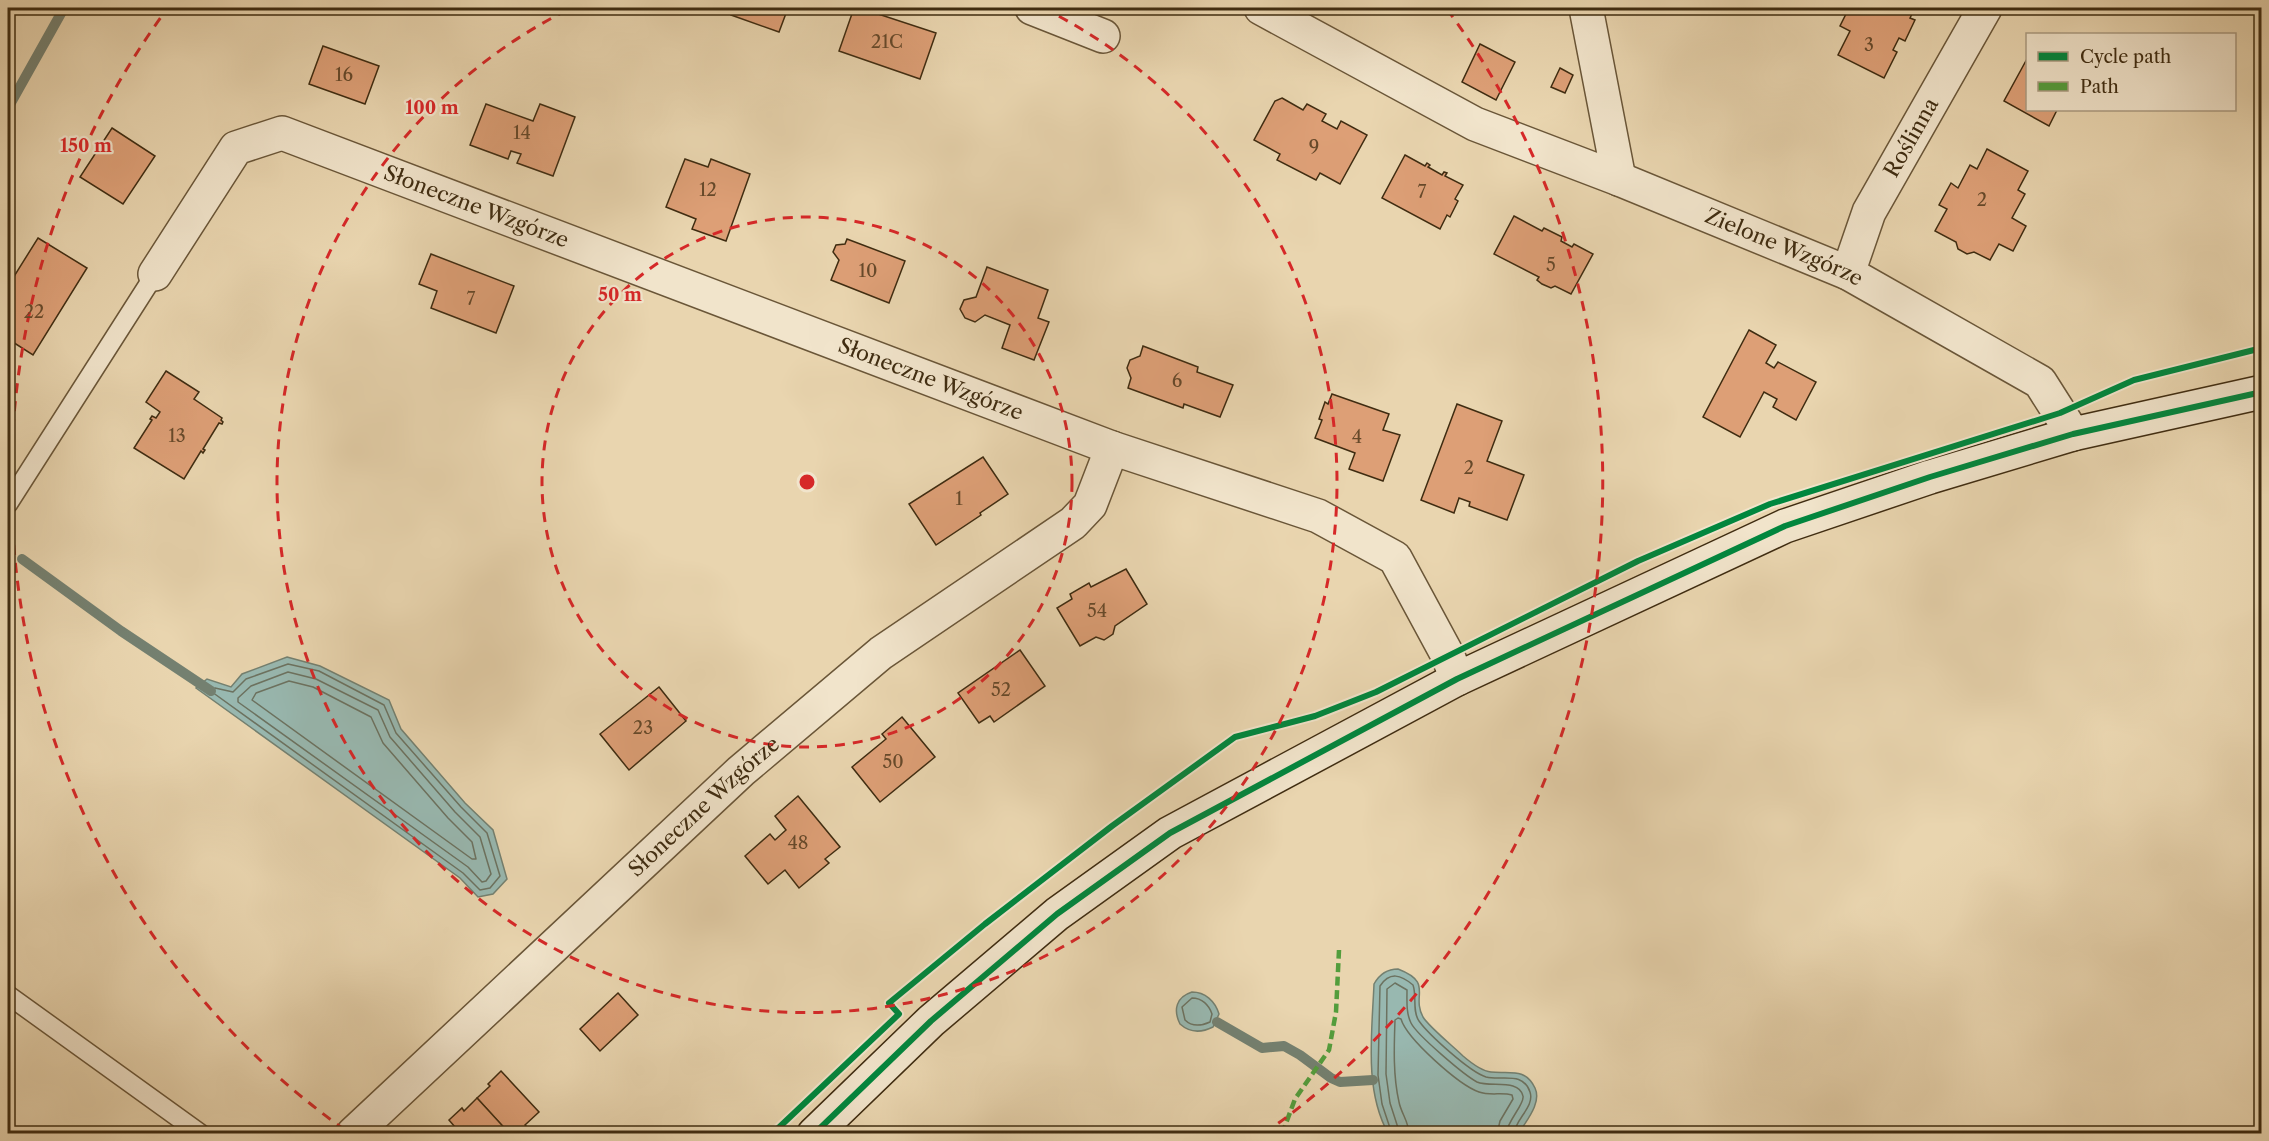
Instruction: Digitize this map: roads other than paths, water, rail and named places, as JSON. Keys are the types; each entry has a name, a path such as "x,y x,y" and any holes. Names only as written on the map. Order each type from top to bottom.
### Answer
{"street":[{"path":"1032,8 1103,36"},
{"name":"Zielone Wzgórze","path":"1261,8 1475,124 1619,179 1848,273 2040,382 2073,434"},
{"path":"1586,8 1619,179"},
{"name":"Roślinna","path":"1848,273 1869,212 1985,8"},
{"name":"Słoneczne Wzgórze","path":"155,274 236,148 282,133 1112,448 1318,516 1395,558 1448,656 1457,679"},
{"path":"814,1134 938,1015 1048,921 1170,833 1457,679 1785,526 1930,477 2073,434 2262,392"},
{"name":"Słoneczne Wzgórze","path":"353,1134 741,771 881,653 1073,523 1090,505 1112,448"}],"lane":[{"name":"Słoneczne Wzgórze","path":"8,504 155,274"},
{"path":"8,995 201,1134"}],"water":[{"path":"287,657 320,666 389,700 401,729 465,803 493,830 507,879 493,894 478,897 460,878 196,688 207,679 231,687 242,674"},
{"path":"1398,969 1409,974 1419,985 1420,1009 1426,1021 1466,1058 1487,1071 1521,1074 1531,1081 1537,1094 1535,1106 1519,1133 1388,1133 1380,1116 1372,1080 1371,1041 1374,984 1384,973"},
{"path":"1192,992 1209,998 1215,1005 1219,1014 1213,1027 1196,1031 1180,1024 1177,1005 1182,997"}],"waterway":[{"path":"8,108 64,8"},
{"path":"22,559 121,631 211,691"},
{"path":"1217,1022 1262,1048 1284,1046 1340,1082 1373,1080"}]}
